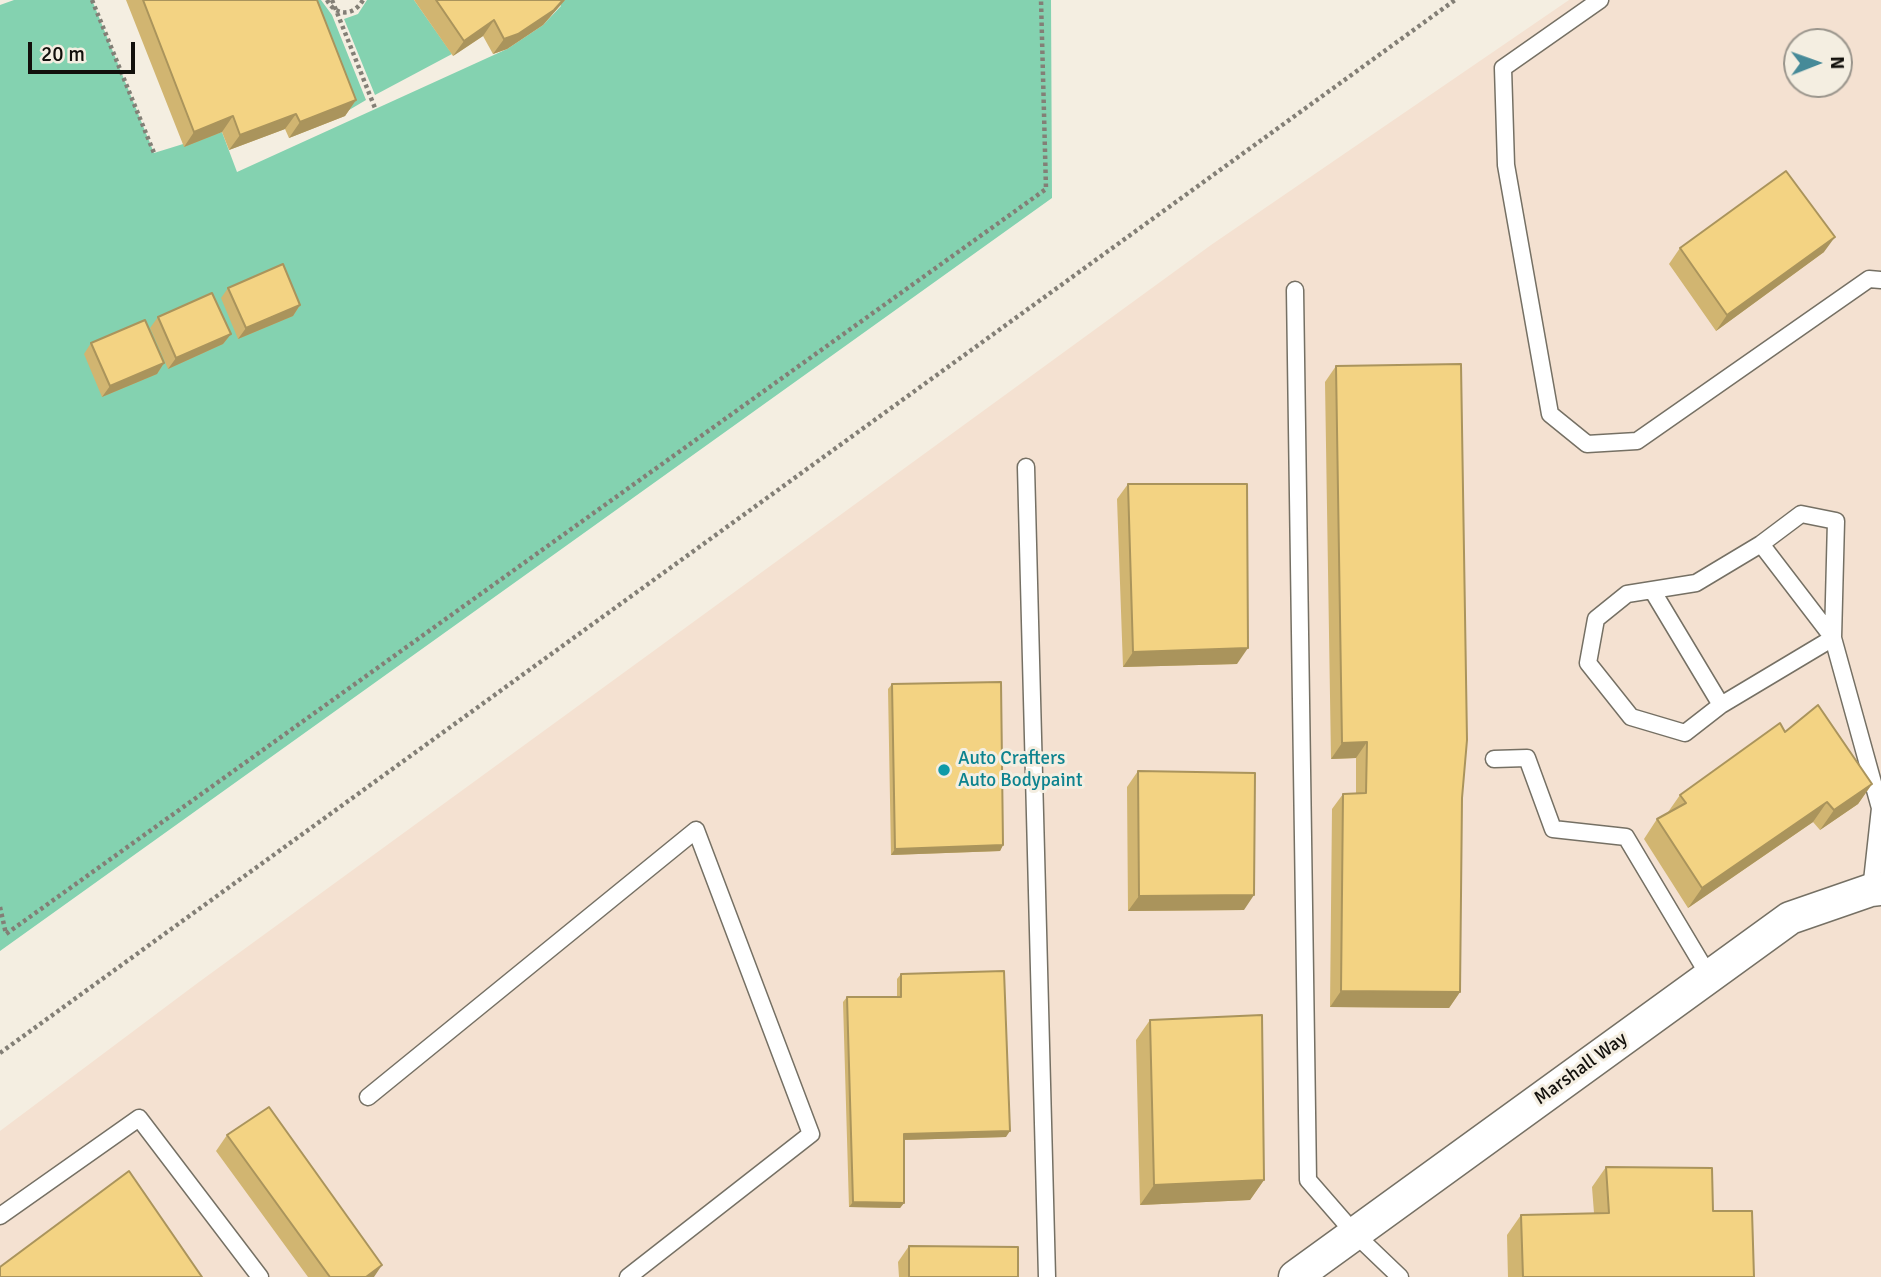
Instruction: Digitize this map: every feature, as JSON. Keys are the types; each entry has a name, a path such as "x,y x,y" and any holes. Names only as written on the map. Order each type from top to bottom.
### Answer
{"street":[{"name":"Marshall Way","path":"1295,1277 1790,918 1876,890"}],"lane":[{"path":"1600,0 1503,68 1506,164 1550,414 1587,444 1637,441 1869,279 1881,280"},
{"path":"1295,290 1308,1180 1355,1234 1400,1277"},
{"path":"1026,467 1046,1277"},
{"path":"1833,638 1721,705 1685,733 1631,717 1588,663 1596,619 1627,594 1696,583 1761,544 1801,514 1836,521 1833,638 1880,808 1876,890"},
{"path":"1761,544 1833,638"},
{"path":"1652,590 1721,705"},
{"path":"1494,759 1527,758 1553,829 1626,837 1709,976"},
{"path":"368,1097 696,830 811,1134 628,1277"},
{"path":"0,1216 139,1118 260,1277"}],"path":[{"path":"92,0 155,153"},
{"path":"330,0 337,11 375,108"},
{"path":"337,11 352,12 363,0"},
{"path":"0,907 6,934 1046,189 1041,0"},
{"path":"0,1052 1455,0"}],"shaded area":[{"path":"1569,0 1881,0 1881,1277 0,1277 0,1131 199,982 1211,245"}],"green space":[{"path":"14,0 92,0 154,153 222,132 237,172 507,49 543,25 561,6 557,0 1051,0 1052,198 0,951 0,5"},
{"path":"301,0 321,0 332,15 366,100 344,113"},
{"path":"367,0 414,0 452,54 375,95 344,19 358,14"}],"building":[{"path":"143,0 317,0 356,100 300,122 296,114 240,135 233,116 194,132"},
{"path":"436,0 563,0 554,10 518,34 504,39 494,20 464,41"},
{"path":"1786,171 1835,237 1727,315 1680,248"},
{"path":"283,264 300,305 246,328 228,288"},
{"path":"212,293 231,334 176,358 158,317"},
{"path":"145,320 164,363 110,386 91,343"},
{"path":"1461,364 1467,740 1462,798 1460,992 1341,991 1343,794 1366,793 1367,742 1342,743 1336,366"},
{"path":"1128,484 1247,484 1248,648 1133,652"},
{"name":"Auto Crafters Auto Bodypaint","path":"1001,682 1003,845 895,849 892,684"},
{"path":"1818,705 1872,784 1834,810 1827,802 1702,888 1657,819 1686,803 1680,795 1780,723 1785,732"},
{"path":"1138,771 1255,773 1254,895 1139,896"},
{"path":"1004,971 1010,1131 904,1134 904,1203 853,1202 847,997 901,997 901,974"},
{"path":"1262,1015 1264,1180 1154,1185 1150,1020"},
{"path":"269,1107 382,1265 366,1277 330,1277 227,1135"},
{"path":"1606,1167 1712,1168 1713,1211 1752,1211 1754,1277 1523,1277 1521,1215 1609,1213"},
{"path":"129,1171 202,1277 0,1277 0,1267"},
{"path":"909,1246 1018,1247 1018,1277 909,1277"}],"place":[{"name":"Auto Crafters Auto Bodypaint","path":"944,770"}]}
